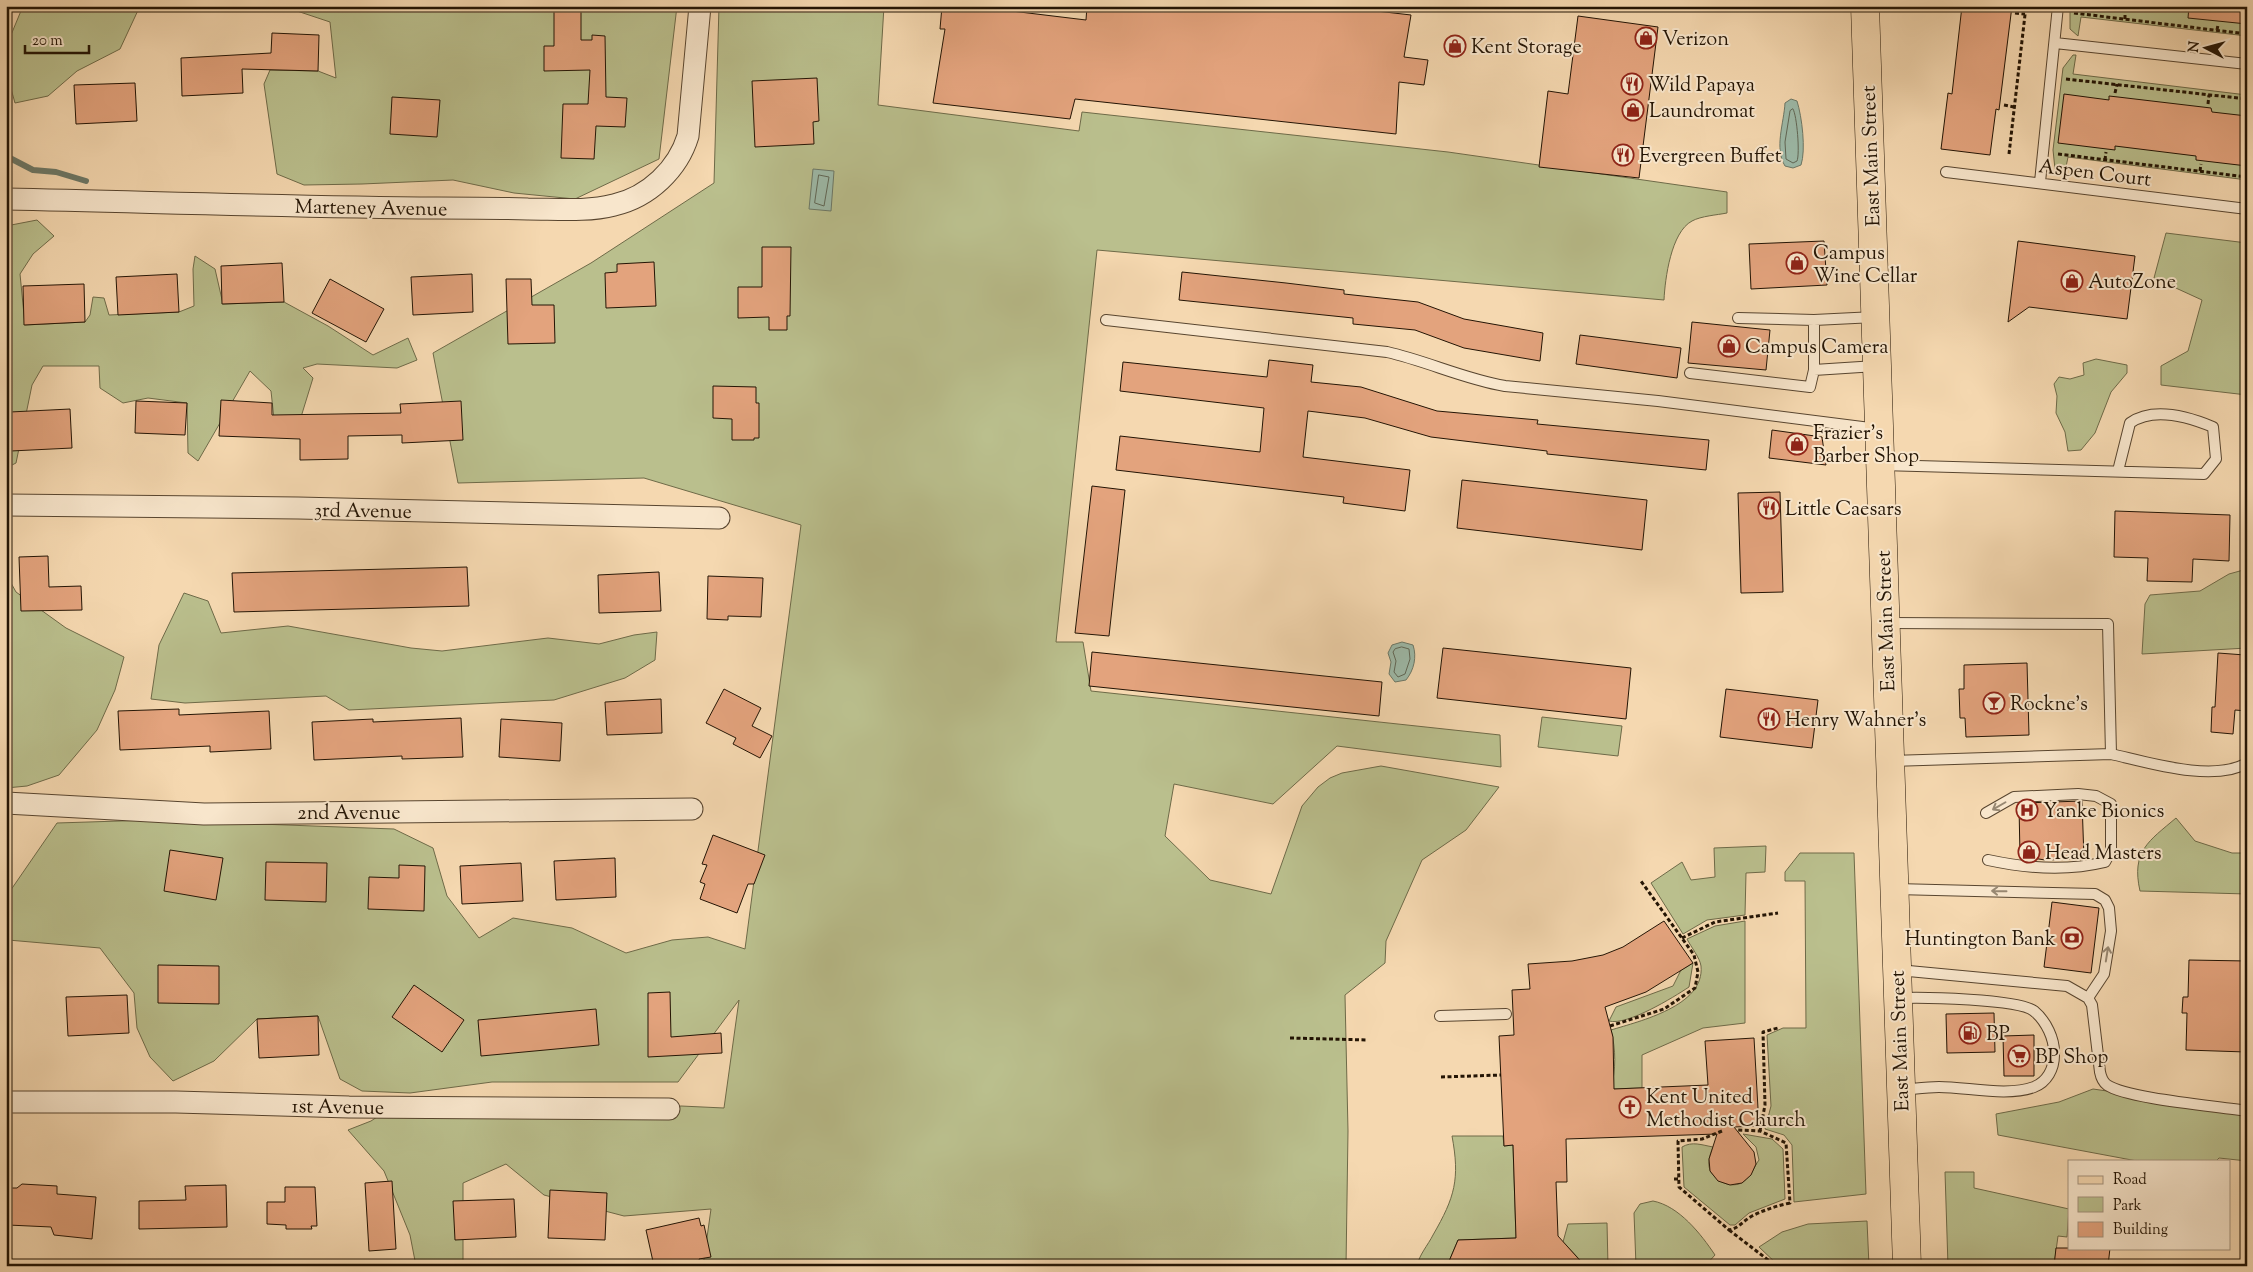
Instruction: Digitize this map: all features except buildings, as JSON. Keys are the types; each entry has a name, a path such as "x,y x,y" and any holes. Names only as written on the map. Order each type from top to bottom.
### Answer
{"main road":[{"name":"East Main Street","path":"1865,6 1907,1266"}],"street":[{"name":"Marteney Avenue","path":"6,199 322,207 553,209 605,206 633,198 663,178 676,164 684,150 690,121 700,6"},
{"name":"3rd Avenue","path":"6,505 298,508 719,518"},
{"name":"2nd Avenue","path":"6,803 204,814 692,809"},
{"name":"1st Avenue","path":"6,1102 176,1102 358,1107 669,1109"}],"lane":[{"path":"2040,182 2058,6"},
{"path":"2055,43 2247,64"},
{"name":"Aspen Court","path":"1946,172 2040,182 2243,209"},
{"path":"1738,318 1814,320 1875,318"},
{"path":"1106,320 1387,352 1426,362 1485,383 1533,390 1658,402 1879,429"},
{"path":"1690,372 1810,386 1814,370 1814,320"},
{"path":"1814,370 1877,366"},
{"path":"1880,465 2204,474 2216,459 2213,427 2186,416 2141,416 2130,423 2118,471"},
{"path":"1886,623 2108,624 2111,754"},
{"path":"1890,762 2111,754 2169,768 2197,770 2228,771 2247,763"},
{"path":"1986,813 2014,797 2078,794 2096,796 2111,804 2111,852 2105,862 2087,866 2014,866 1988,860"},
{"path":"1894,889 2095,894 2104,900 2109,908 2110,931 2104,974 2088,998"},
{"path":"1897,970 2058,983 2080,991 2088,998 2093,1014 2100,1072 2103,1081 2108,1086 2141,1095 2247,1111"},
{"path":"1898,998 1935,997 2015,1005 2033,1010 2051,1034 2054,1051 2054,1066 2043,1082 2032,1088 2010,1092 1938,1087 1900,1090"},
{"path":"1440,1016 1506,1014"}],"path":[{"path":"2009,154 2026,6"},
{"path":"2074,13 2247,34"},
{"path":"2015,14 2025,14"},
{"path":"2125,19 2126,14"},
{"path":"2217,30 2218,24"},
{"path":"2063,88 2064,78 2247,99"},
{"path":"2115,93 2117,84"},
{"path":"2208,104 2210,95"},
{"path":"2004,105 2014,107"},
{"path":"2105,160 2106,152"},
{"path":"2054,154 2247,177"},
{"path":"2200,171 2201,164"},
{"path":"1610,1026 1631,1021 1664,1008 1695,988 1698,972 1694,955 1641,881"},
{"path":"1682,938 1715,922 1778,913"},
{"path":"1760,1131 1765,1105 1763,1032 1778,1028"},
{"path":"1290,1038 1367,1040"},
{"path":"1441,1077 1501,1075"},
{"path":"1729,1230 1737,1228 1750,1217 1774,1206 1790,1203 1786,1143 1760,1131 1737,1130"},
{"path":"1722,1131 1702,1139 1678,1141 1679,1188 1776,1266"},
{"path":"1674,1179 1679,1179"}],"green space":[{"path":"23,6 140,6 120,49 77,71 48,96 15,103 6,71 6,47"},
{"path":"282,6 677,6 659,159 575,199 514,193 453,180 304,185 277,174 264,84 270,70 318,71 336,78 330,22"},
{"path":"719,6 884,6 878,105 1079,131 1082,112 1448,152 1727,192 1727,213 1696,219 1685,227 1679,235 1670,257 1664,300 1097,250 1056,642 1083,642 1091,691 1500,735 1501,767 1337,746 1273,804 1174,784 1165,836 1210,880 1271,894 1302,806 1318,787 1330,778 1342,773 1381,766 1499,787 1466,830 1422,860 1386,941 1385,963 1345,995 1348,1131 1346,1266 703,1266 711,1209 624,1216 544,1195 506,1164 463,1183 463,1266 416,1266 410,1235 384,1171 348,1130 371,1121 392,1107 654,1109 681,1106 724,1108 739,1000 678,1082 492,1082 410,1093 362,1091 340,1079 318,1016 257,1019 214,1061 173,1081 150,1057 137,1028 134,993 100,948 8,940 6,897 57,823 151,820 394,829 433,848 447,896 479,938 513,918 572,928 626,953 672,940 708,937 745,949 801,525 644,478 458,483 433,353 591,263 714,183"},
{"path":"2070,6 2247,6 2247,36 2081,17 2078,36 2070,29"},
{"path":"2073,55 2076,55 2073,74 2247,95 2247,180 2068,157 2065,172 2055,169 2053,150 2063,68"},
{"path":"37,220 54,236 33,254 20,274 25,325 85,322 90,315 93,297 104,298 109,315 179,312 194,306 193,269 195,256 215,269 223,304 284,302 328,326 373,355 408,338 417,360 397,368 317,364 303,368 313,378 297,430 275,428 271,391 250,371 198,461 188,453 187,403 148,398 123,403 100,388 99,366 43,366 32,385 16,463 6,468 6,226"},
{"path":"2166,233 2247,243 2247,395 2161,385 2161,366 2188,351 2202,300 2154,278"},
{"path":"2096,359 2127,365 2127,373 2111,392 2095,433 2081,450 2068,451 2065,432 2056,413 2057,396 2054,384 2059,377 2070,379 2084,375 2083,363"},
{"path":"2247,569 2247,648 2142,654 2145,604 2150,595 2200,591 2229,574"},
{"path":"6,574 16,592 66,628 124,657 115,690 97,730 59,775 27,786 6,788"},
{"path":"184,593 208,601 221,633 288,626 411,648 442,651 548,638 599,644 634,635 657,632 655,660 625,678 554,700 349,710 326,696 185,703 151,699 159,645"},
{"path":"1542,717 1622,726 1618,756 1538,747"},
{"path":"2176,818 2195,841 2232,853 2247,853 2247,894 2140,891 2138,866 2140,856 2150,841"},
{"path":"1766,846 1765,872 1746,873 1745,915 1707,920 1683,934 1651,883 1682,862 1691,880 1715,877 1714,848"},
{"path":"1800,853 1854,853 1866,1194 1794,1202 1792,1145 1784,1135 1765,1129 1771,1106 1767,1035 1783,1028 1806,1028 1805,881 1785,881 1785,872"},
{"path":"1745,921 1745,1023 1703,1028 1642,1055 1642,1088 1611,1089 1615,1060 1611,1030 1668,1010 1693,992 1699,980 1701,966 1687,939 1715,926"},
{"path":"1693,963 1689,987 1638,1015 1627,1019 1609,1021 1616,1007 1673,986 1681,970"},
{"path":"2093,1089 2247,1111 2247,1161 2219,1158 2217,1160 2132,1160 1998,1135 1996,1114 2059,1102"},
{"path":"1743,1134 1772,1139 1783,1149 1785,1199 1749,1213 1735,1225 1730,1225 1684,1187 1682,1147 1693,1144 1713,1147 1709,1164 1712,1174 1725,1183 1739,1184 1748,1177 1759,1160 1756,1147"},
{"path":"1452,1136 1503,1136 1504,1146 1513,1145 1516,1238 1458,1240 1447,1266 1417,1266 1446,1210 1454,1187 1456,1164"},
{"path":"1945,1172 1974,1172 1974,1188 2068,1209 2067,1237 2058,1236 2054,1266 1948,1266"},
{"path":"1653,1201 1672,1209 1703,1238 1715,1255 1705,1266 1636,1266 1634,1213 1640,1204"},
{"path":"1867,1221 1869,1266 1779,1266 1759,1247 1782,1232 1808,1224"},
{"path":"1607,1223 1608,1266 1579,1266 1581,1261 1563,1242 1568,1224"}],"water":[{"path":"1791,99 1797,101 1802,124 1803,142 1801,165 1793,168 1785,166 1780,151 1780,135 1785,103"},
{"path":"813,169 834,171 831,211 809,209"},
{"path":"1402,642 1413,645 1414,663 1406,680 1395,682 1389,674 1391,662 1388,653 1392,645"}],"waterway":[{"path":"6,156 33,170 56,172 86,181"}],"place":[{"name":"Verizon","path":"1646,38"},
{"name":"Kent Storage","path":"1455,46"},
{"name":"Wild Papaya","path":"1632,84"},
{"name":"Laundromat","path":"1633,110"},
{"name":"Evergreen Buffet","path":"1623,155"},
{"name":"Campus Wine Cellar","path":"1797,263"},
{"name":"AutoZone","path":"2072,281"},
{"name":"Campus Camera","path":"1729,346"},
{"name":"Frazier's Barber Shop","path":"1797,444"},
{"name":"Little Caesars","path":"1769,508"},
{"name":"Rockne's","path":"1994,703"},
{"name":"Henry Wahner's","path":"1769,719"},
{"name":"Yanke Bionics","path":"2027,810"},
{"name":"Head Masters","path":"2029,852"},
{"name":"Huntington Bank","path":"2072,938"},
{"name":"BP","path":"1970,1033"},
{"name":"BP Shop","path":"2019,1056"},
{"name":"Kent United Methodist Church","path":"1630,1107"}]}
